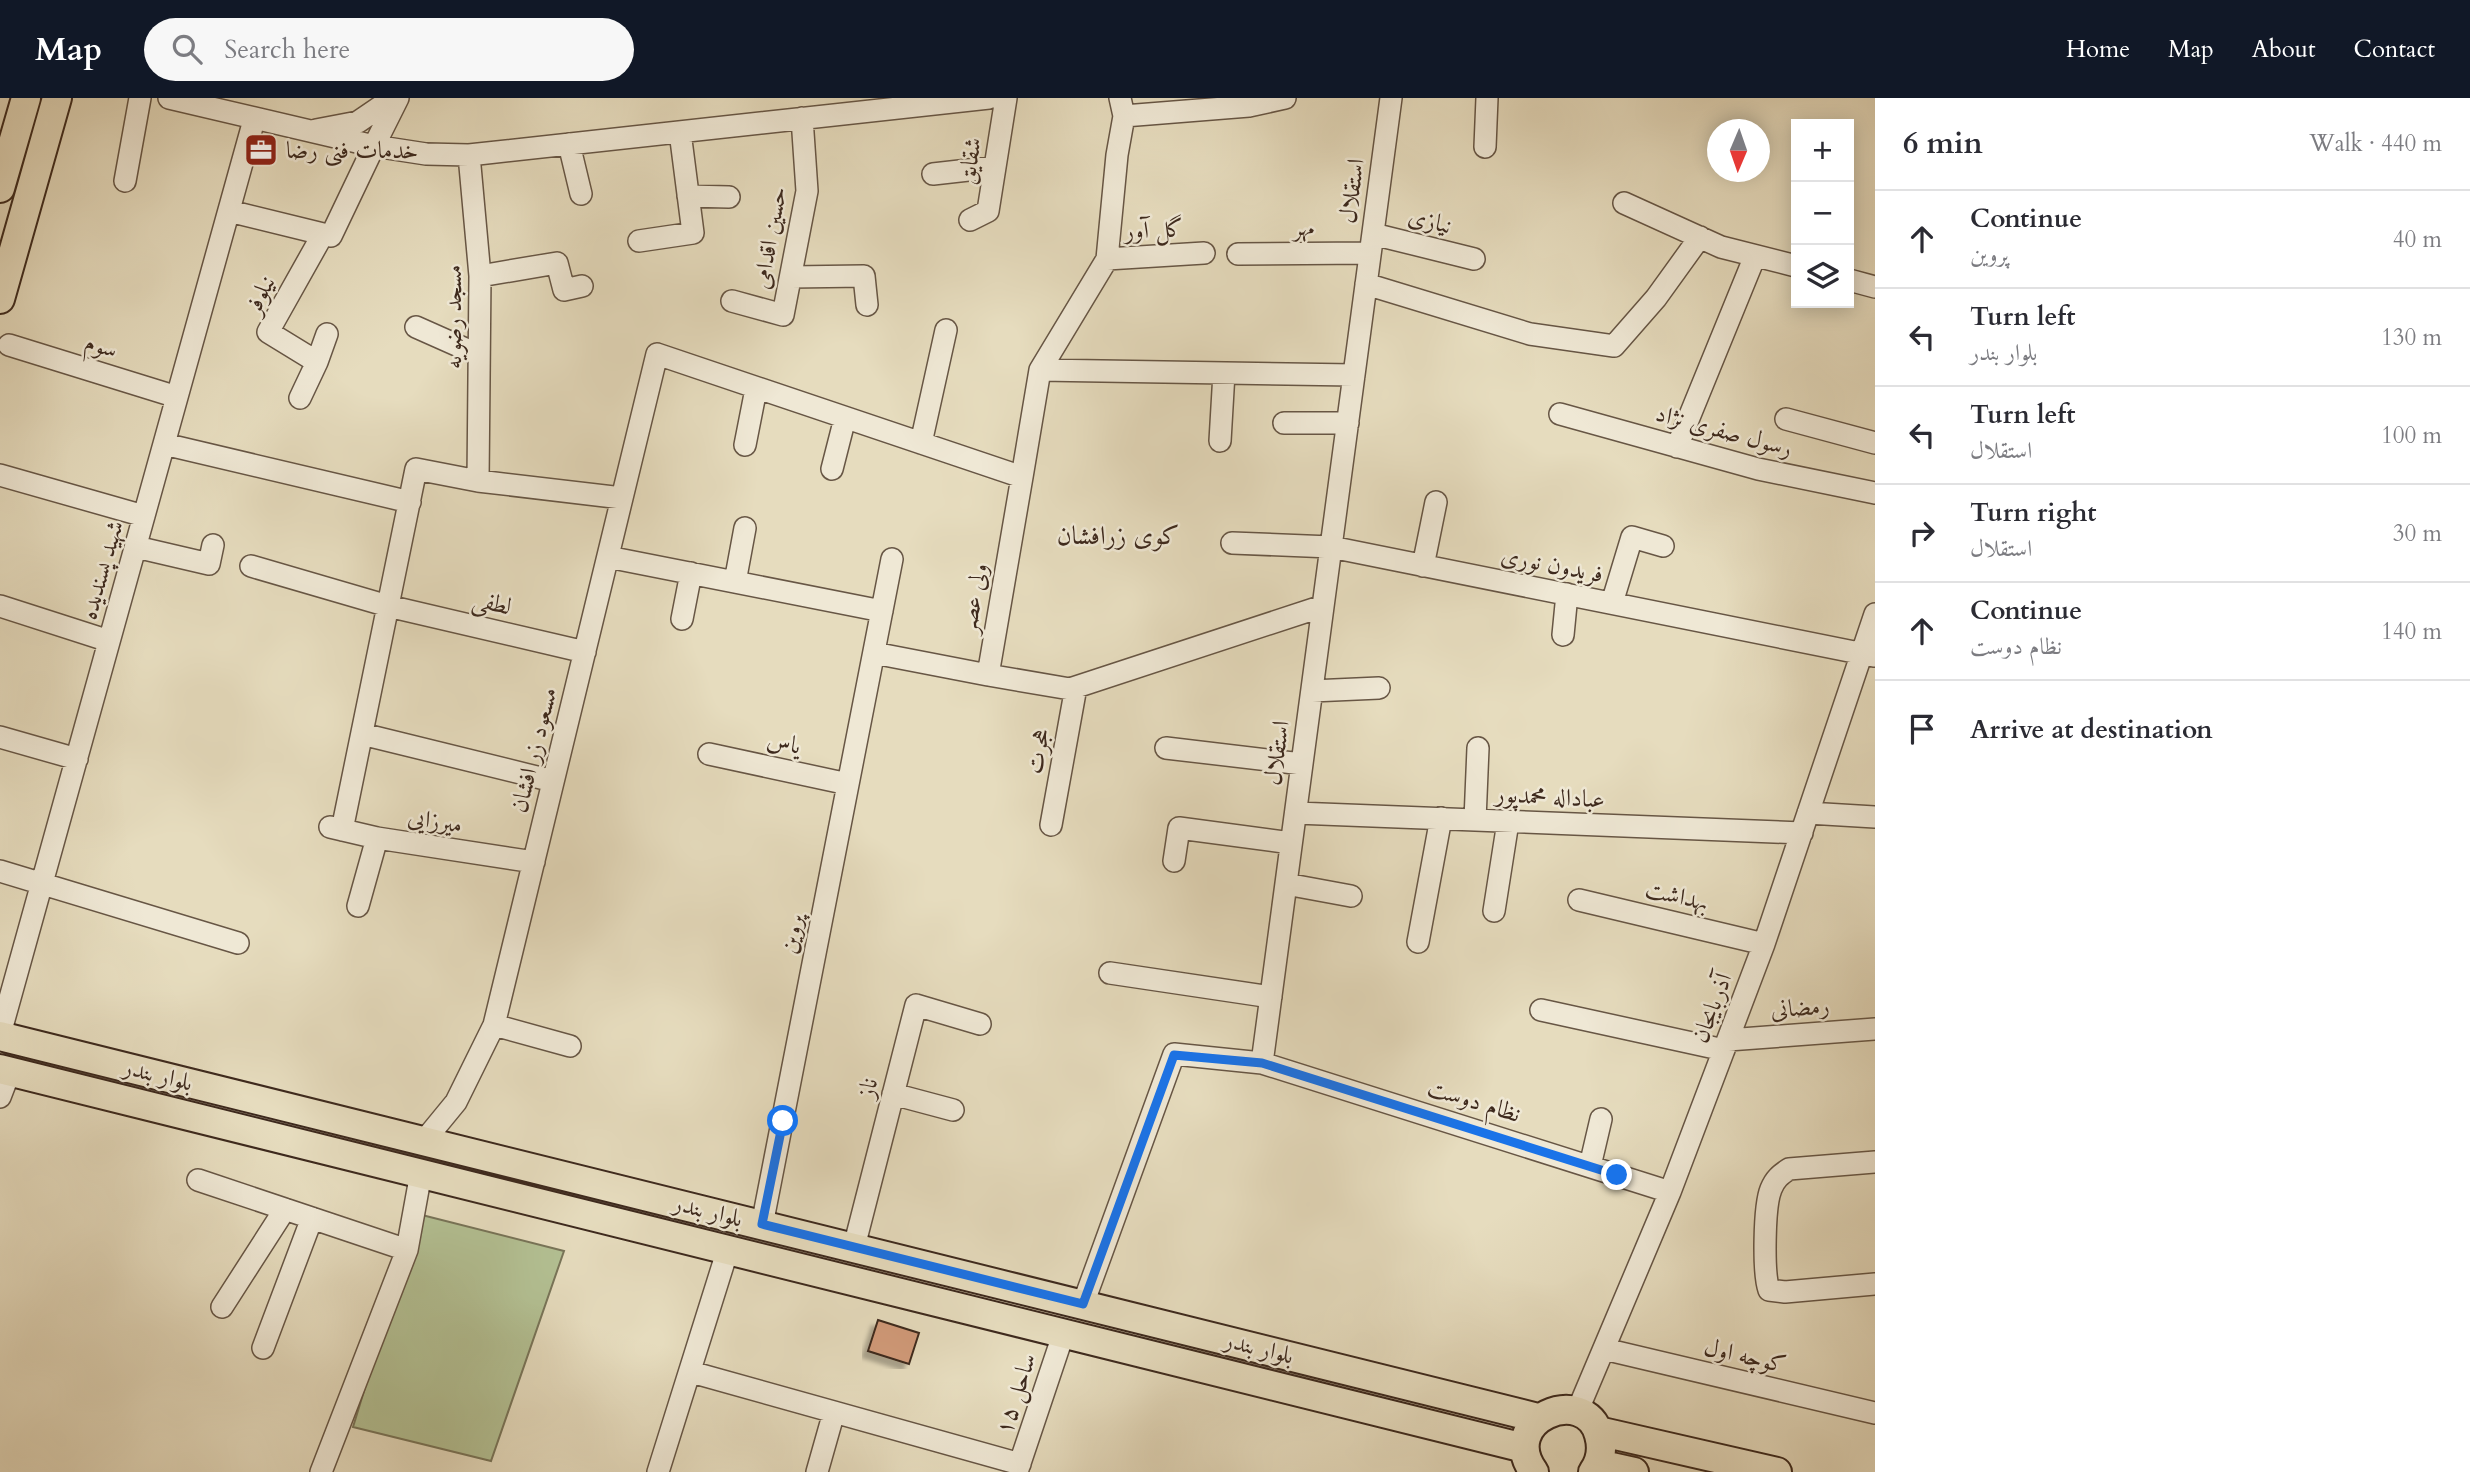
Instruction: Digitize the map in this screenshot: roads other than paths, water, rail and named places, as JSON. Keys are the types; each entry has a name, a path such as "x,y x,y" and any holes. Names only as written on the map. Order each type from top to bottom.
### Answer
{"main road":[{"path":"0,188 6,144 26,98"},
{"path":"0,299 57,98"},
{"name":"بلوار بندر","path":"0,1035 1538,1418"},
{"name":"بلوار بندر","path":"3,1079 421,1173 1064,1332 1529,1460"},
{"path":"1529,1460 1528,1432 1538,1418 1564,1409 1588,1421 1704,1463 1777,1472"},
{"path":"1588,1421 1602,1447 1596,1468 1634,1472"}],"street":[{"path":"125,181 140,98"},
{"path":"169,98 374,146 426,154 469,155 989,98"},
{"path":"307,132 358,122 396,98"},
{"path":"229,211 331,236 396,98"},
{"path":"810,117 855,98"},
{"name":"شقایق","path":"970,220 988,211 1006,98"},
{"path":"1040,369 1107,259 1122,107 1249,106 1285,98"},
{"name":"استقلال","path":"1262,1063 1391,98"},
{"path":"1485,147 1486,98"},
{"name":"حسین اقدامی","path":"732,301 783,315 807,191 810,117"},
{"name":"شهید پسندیده","path":"0,1035 254,120"},
{"path":"639,241 693,233 680,132"},
{"path":"569,144 581,194"},
{"name":"مسجد رضویه","path":"469,155 480,276 478,481"},
{"path":"933,174 995,167"},
{"path":"688,196 729,197"},
{"path":"1624,203 1700,237 1755,256 1791,265"},
{"name":"نیلوفر","path":"317,362 268,331 323,233"},
{"path":"1366,285 1530,334 1614,346 1656,298 1700,237"},
{"name":"مهر","path":"1238,254 1372,244"},
{"name":"نیازی","path":"1372,244 1474,259"},
{"name":"گل آور","path":"1107,259 1204,253"},
{"path":"1678,447 1755,256"},
{"path":"480,276 557,263 564,290 582,286"},
{"path":"791,277 864,276 867,305"},
{"path":"1854,281 1875,287"},
{"path":"416,327 479,355"},
{"path":"920,443 946,330"},
{"path":"300,398 327,334"},
{"name":"سوم","path":"9,345 177,397"},
{"name":"مسعود زر افشان","path":"424,1141 456,1102 494,1025 657,354 756,389"},
{"path":"1040,369 1354,375"},
{"name":"ولی عصر","path":"988,675 1040,369"},
{"path":"1220,441 1224,373"},
{"path":"745,446 756,389 1021,477"},
{"name":"رسول صفری نژاد","path":"1560,414 1758,469 1875,494"},
{"path":"832,469 845,418"},
{"path":"1786,419 1875,443"},
{"path":"1284,423 1348,423"},
{"path":"164,444 410,502"},
{"path":"553,781 362,734 416,469 478,481 622,498"},
{"path":"0,475 144,516"},
{"path":"1423,566 1436,502"},
{"path":"735,582 745,528"},
{"path":"1612,603 1632,537 1663,546"},
{"name":"فریدون نوری","path":"1232,543 1331,547 1868,654"},
{"path":"136,547 209,564 213,545"},
{"path":"608,557 882,611"},
{"path":"892,559 874,653 1070,689 1323,606"},
{"name":"لطفی","path":"251,566 388,606 585,652"},
{"path":"682,619 691,573"},
{"path":"1563,635 1567,594"},
{"path":"0,606 109,641"},
{"name":"آذربایجان","path":"1588,1421 1604,1349 1670,1192 1764,944 1805,823 1868,654 1875,614"},
{"name":"پروین","path":"762,1224 874,653"},
{"name":"هجرت","path":"1051,825 1076,687"},
{"path":"1312,691 1378,688"},
{"name":"میرزایی","path":"362,734 336,828 377,838 534,862"},
{"path":"0,737 77,759"},
{"path":"1166,748 1302,764"},
{"path":"1475,820 1478,748"},
{"name":"یاس","path":"709,754 849,784"},
{"name":"عباداله محمدپور","path":"1296,813 1508,822 1805,823 1875,817"},
{"path":"1418,942 1441,818"},
{"path":"1494,911 1508,822"},
{"path":"1174,861 1179,828 1291,843"},
{"path":"358,906 377,838"},
{"path":"0,871 238,943"},
{"path":"1286,884 1351,896"},
{"name":"بهداشت","path":"1578,900 1764,944"},
{"path":"1110,973 1271,997"},
{"name":"ناز","path":"854,1247 916,1005 980,1024"},
{"path":"1541,1010 1726,1045"},
{"path":"494,1025 570,1046"},
{"name":"رمضانی","path":"1726,1045 1875,1029"},
{"path":"1083,1304 1174,1055 1262,1063"},
{"name":"نظام دوست","path":"1262,1063 1670,1192"},
{"path":"894,1094 953,1110"},
{"path":"1590,1166 1601,1119"},
{"path":"1875,1162 1789,1170 1778,1175 1770,1191 1764,1276 1769,1290 1785,1293 1875,1284"},
{"path":"321,1472 407,1250 421,1173"},
{"path":"198,1180 407,1250"},
{"path":"222,1307 285,1209"},
{"path":"263,1348 312,1218"},
{"path":"658,1472 728,1249"},
{"name":"ساحل ۱۵","path":"1019,1468 1064,1332"},
{"name":"کوچه اول","path":"1604,1349 1875,1413"},
{"path":"691,1372 1019,1468"},
{"path":"817,1472 834,1412"}],"place":[{"name":"خدمات فنی رضا","path":"261,150"}],"district":[{"name":"کوی زرافشان","path":"1118,535"}]}
